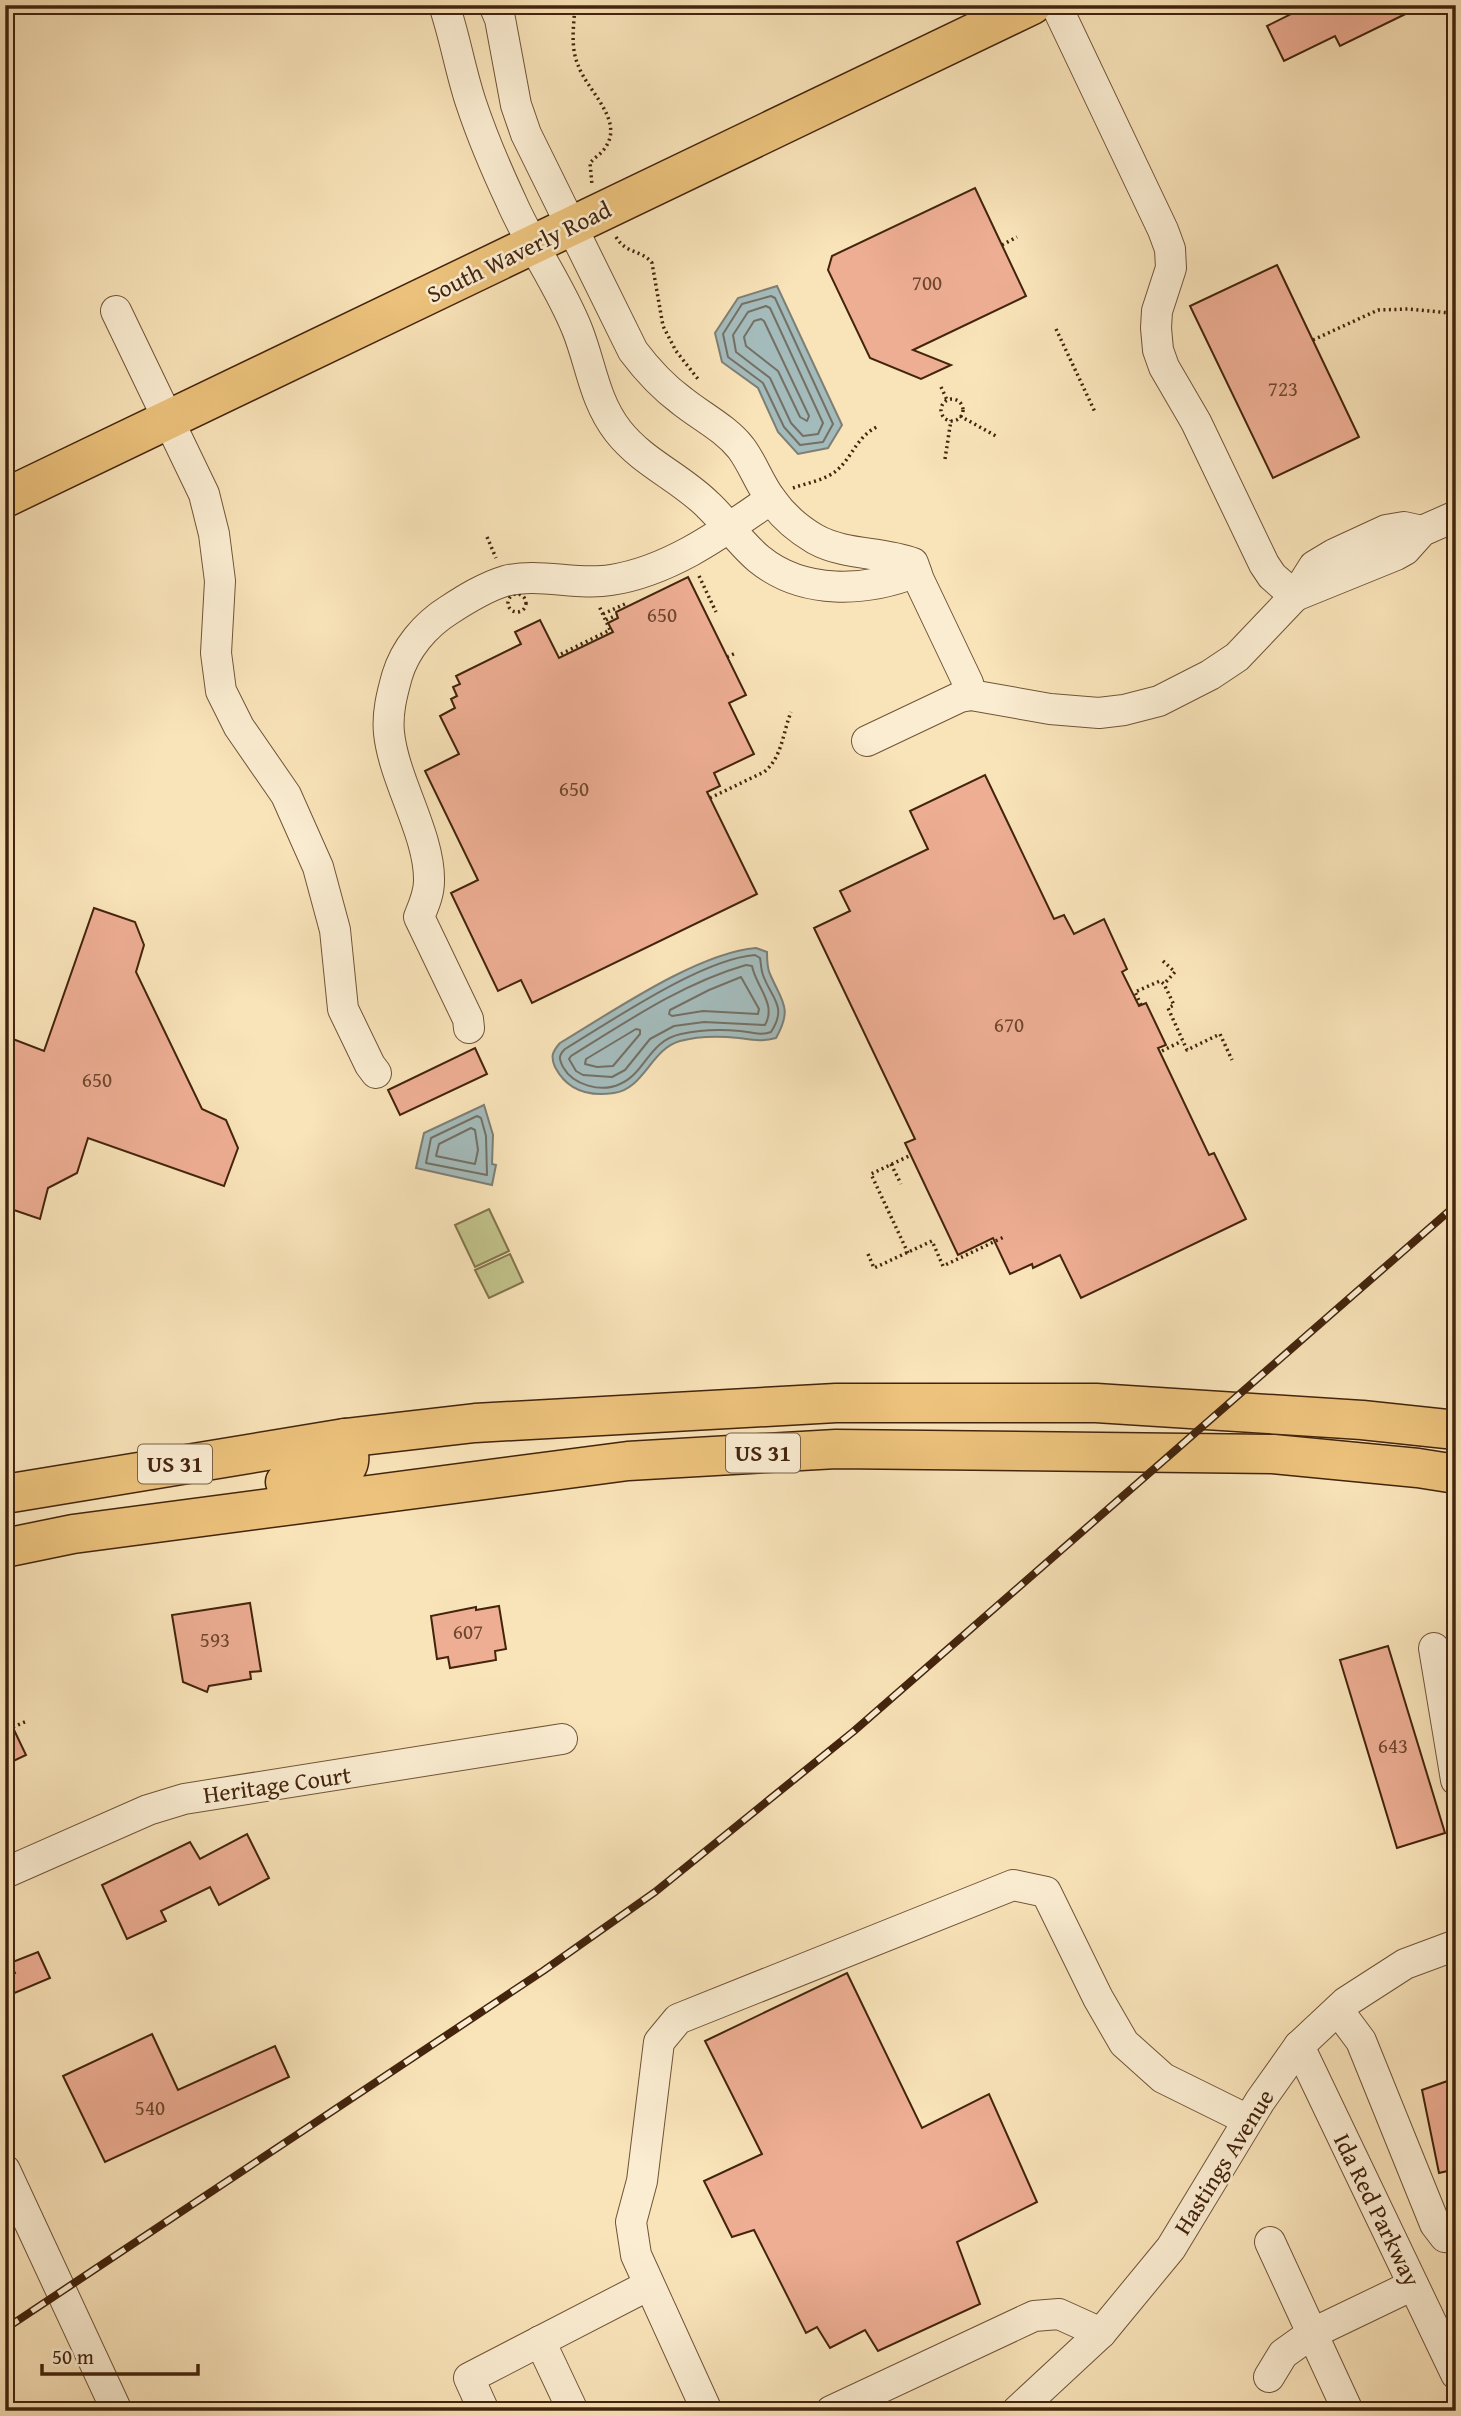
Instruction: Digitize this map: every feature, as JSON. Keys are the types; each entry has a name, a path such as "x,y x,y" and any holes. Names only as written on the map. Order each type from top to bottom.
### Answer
{"main road":[{"name":"South Waverly Road","path":"5,498 1032,5"},
{"name":"US 31","path":"5,1494 345,1437 475,1423 836,1403 1096,1402 1362,1420 1456,1430"},
{"path":"74,1534 99,1516 343,1471 350,1461 345,1437"},
{"name":"US 31","path":"5,1548 74,1534 628,1461 836,1449 1273,1454 1456,1474"}],"street":[{"path":"444,5 471,102 512,204 576,328 593,383 608,416 635,449 702,499 757,557 787,576 827,587 857,586 893,579 915,567"},
{"path":"494,5 500,19 516,105 526,134 634,351 665,387 728,434 779,494 798,528 831,547 898,557 915,567 971,695"},
{"path":"1056,5 1170,249 1171,268 1160,298 1156,328 1158,350 1164,367 1196,422 1264,564 1272,576 1295,596"},
{"path":"116,311 198,478 214,534 220,581 216,653 221,691 239,727 286,795 318,867 335,930 343,1009 376,1073"},
{"path":"469,1028 468,1019 419,916 427,895 428,866 397,768 389,733 388,716 400,667 411,646 443,613 495,585 522,579 597,582 657,568 730,527 779,494"},
{"path":"867,741 960,697 971,695 1050,709 1099,713 1159,701 1210,675 1237,657 1295,596 1396,555 1405,550 1422,531 1456,516"},
{"path":"1434,1648 1456,1780"},
{"name":"Heritage Court","path":"5,1873 148,1810 184,1799 562,1739"},
{"path":"707,2411 636,2255 631,2222 642,2181 659,2042 678,2019 1013,1885 1046,1892 1098,1998 1124,2043 1163,2078 1248,2120"},
{"name":"Hastings Avenue","path":"1017,2411 1101,2333 1171,2248 1248,2120 1299,2046 1338,2010 1405,1964 1456,1945"},
{"path":"1338,2010 1361,2041 1435,2224 1445,2237 1456,2238"},
{"name":"Ida Red Parkway","path":"1299,2046 1456,2374"},
{"path":"5,2170 117,2411"},
{"path":"1270,2242 1348,2411"},
{"path":"484,2411 469,2378 649,2285"},
{"path":"1269,2377 1283,2354 1311,2334 1413,2285"},
{"path":"831,2411 1034,2316 1059,2314 1101,2333"},
{"path":"540,2341 573,2411"}],"path":[{"path":"575,5 575,56 586,83 607,112 611,125 607,145 590,163 593,187"},
{"path":"614,234 626,249 647,257 652,263 663,326 676,351 704,386"},
{"path":"1002,245 1017,237"},
{"path":"1313,340 1378,310 1408,309 1450,313"},
{"path":"1056,329 1095,412"},
{"path":"941,387 947,400"},
{"path":"953,399 959,402 962,408 960,416 951,420 944,417 941,411 943,404 953,399"},
{"path":"960,416 996,436"},
{"path":"945,459 951,420"},
{"path":"779,494 831,475 844,464 865,433 878,426"},
{"path":"487,537 497,561"},
{"path":"702,582 716,612"},
{"path":"561,654 610,630 595,599"},
{"path":"606,620 615,616 609,612"},
{"path":"727,657 736,653"},
{"path":"710,798 770,767 778,753 791,712"},
{"path":"1163,961 1175,972 1164,984"},
{"path":"1141,1005 1135,992 1160,981 1174,1006 1168,1008 1187,1050 1220,1034 1232,1060"},
{"path":"1162,1051 1183,1041"},
{"path":"908,1252 870,1174 909,1156"},
{"path":"891,1164 901,1184"},
{"path":"868,1254 874,1268 932,1241 943,1266 1004,1237"},
{"path":"13,1727 27,1721"}],"green space":[{"path":"489,1209 509,1251 475,1267 455,1225"},
{"path":"510,1254 523,1282 489,1298 475,1270"}],"water":[{"path":"777,286 842,425 828,448 798,454 778,432 758,388 722,362 715,333 738,298"},
{"path":"756,948 767,952 769,972 784,1005 784,1019 776,1038 758,1040 709,1037 680,1041 662,1052 633,1084 614,1093 596,1094 579,1090 566,1081 555,1067 553,1054 560,1043 629,1001 708,961 733,952"},
{"path":"484,1105 493,1135 492,1164 496,1165 492,1185 416,1168 424,1133"}],"building":[{"path":"1309,5 1424,5 1340,46 1335,36 1284,61 1267,26"},
{"path":"975,188 1026,296 913,350 951,365 921,379 870,358 828,270 832,256"},
{"path":"1277,265 1359,437 1273,478 1190,306"},
{"path":"688,577 746,695 729,703 754,754 714,773 720,786 707,792 757,894 532,1003 521,980 498,991 451,893 478,880 425,771 459,754 440,716 455,708 451,699 457,696 453,687 460,684 456,676 521,644 515,632 540,620 559,658 613,632 608,623 618,618 616,612"},
{"path":"985,775 1054,919 1064,915 1074,934 1104,919 1127,969 1122,972 1139,1006 1146,1003 1166,1045 1158,1048 1209,1155 1214,1153 1246,1219 1081,1298 1060,1255 1033,1268 1032,1264 1010,1274 993,1238 958,1255 905,1143 915,1139 814,928 850,911 840,891 928,849 910,811"},
{"path":"94,908 135,922 144,945 136,972 202,1109 226,1120 238,1148 224,1186 88,1138 77,1173 48,1188 40,1219 5,1207 5,1036 44,1051"},
{"path":"475,1048 487,1074 400,1115 388,1090"},
{"path":"250,1603 261,1671 250,1672 251,1679 209,1686 207,1692 183,1682 172,1615"},
{"path":"499,1606 506,1649 495,1651 496,1660 450,1668 448,1657 437,1659 431,1616 476,1607 476,1610"},
{"path":"1388,1646 1445,1833 1397,1848 1340,1660"},
{"path":"5,1711 26,1755 5,1765"},
{"path":"247,1834 269,1878 219,1905 210,1887 161,1911 166,1921 127,1939 102,1885 190,1842 200,1859"},
{"path":"38,1952 50,1978 5,1997 5,1978 15,1973 10,1963"},
{"path":"847,1973 922,2128 989,2094 1037,2202 957,2242 980,2304 878,2351 865,2330 830,2348 817,2327 806,2333 754,2230 732,2237 704,2181 762,2154 705,2041"},
{"path":"152,2034 178,2090 275,2046 289,2077 105,2162 63,2076"},
{"path":"1456,2078 1456,2169 1439,2173 1422,2090"}],"railway":[{"path":"5,2329 543,1971 655,1892 854,1731 1456,1205"}]}
